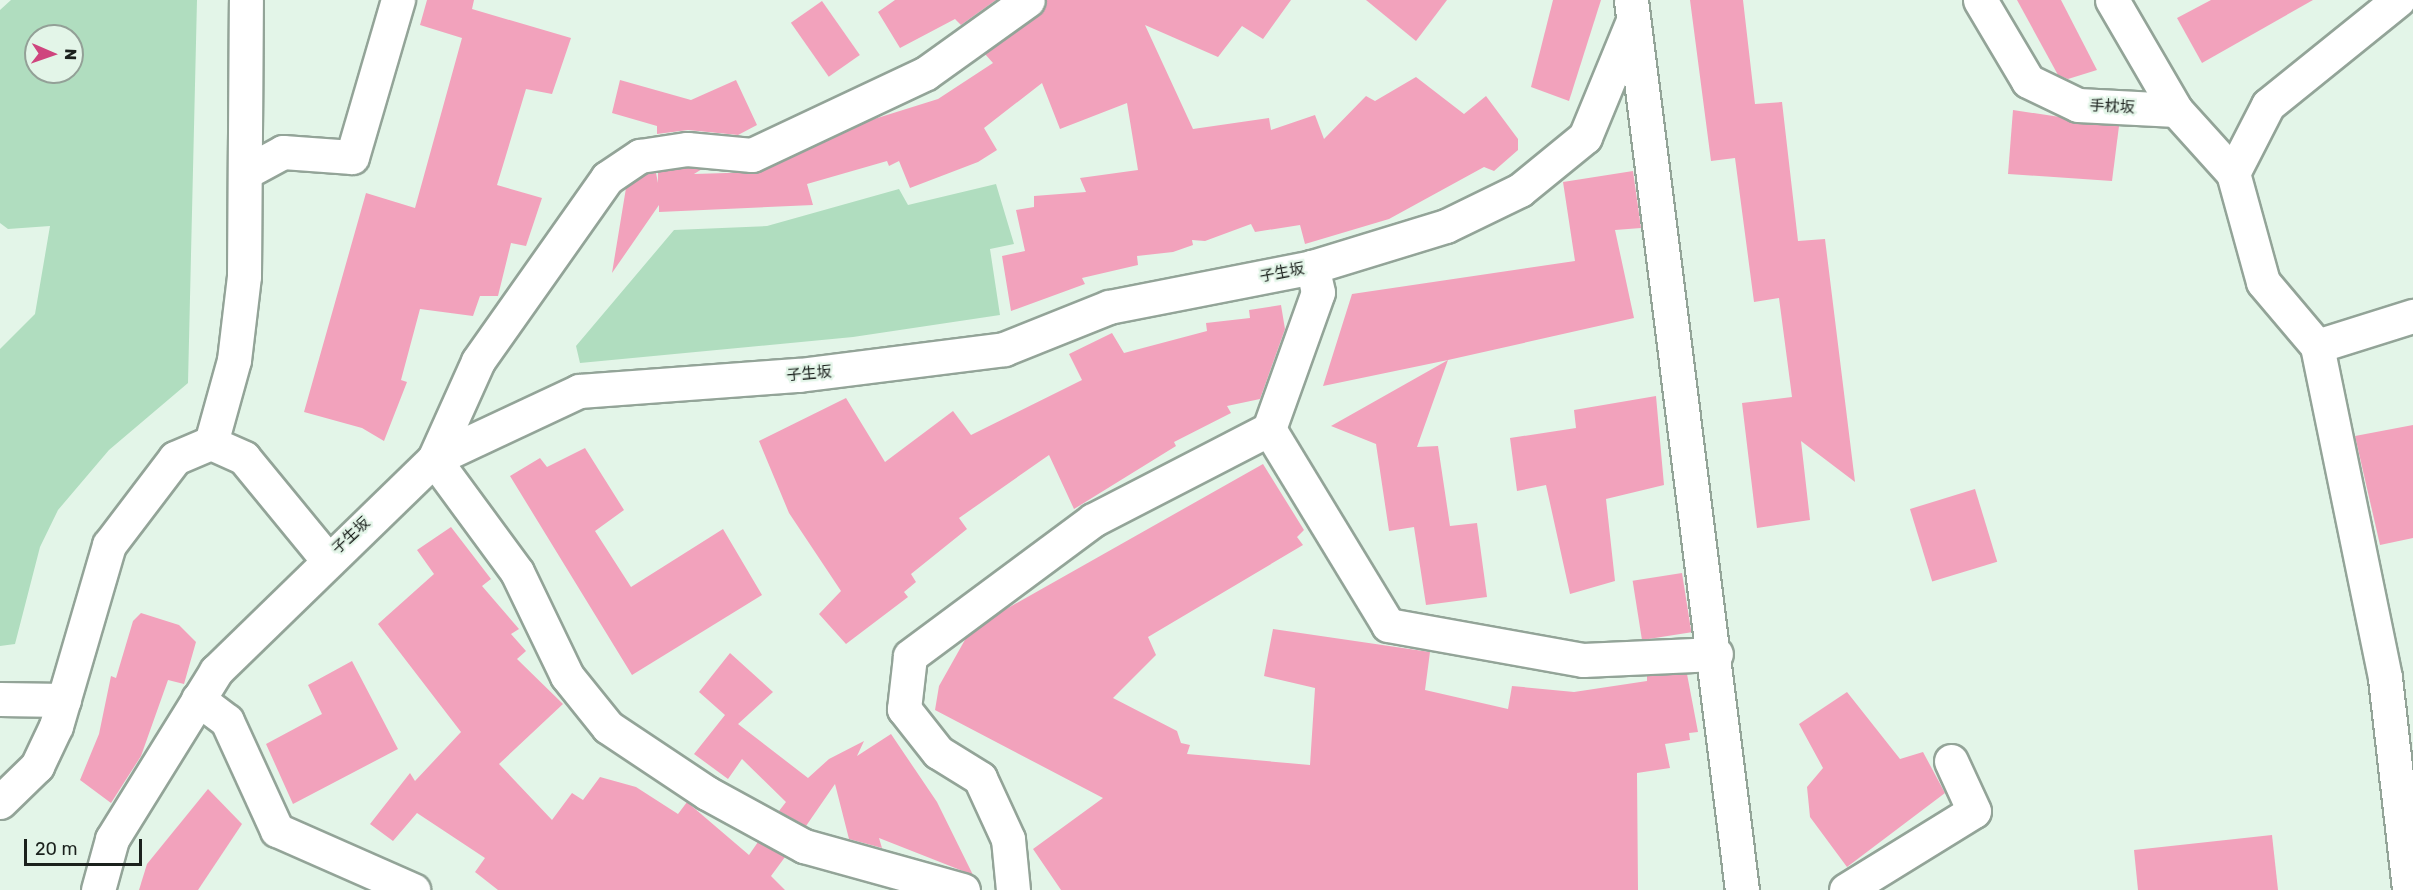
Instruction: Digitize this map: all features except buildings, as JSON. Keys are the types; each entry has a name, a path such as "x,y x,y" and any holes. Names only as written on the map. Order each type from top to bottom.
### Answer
{"street":[{"path":"211,443 234,360 244,276 246,0"},
{"path":"246,172 283,152 352,157 398,0"},
{"path":"963,890 804,846 707,793 608,727 567,676 517,572 434,459 478,362 607,178 640,156 687,149 752,154 926,73 1028,0"},
{"name":"手枕坂","path":"1980,0 2028,81 2078,105 2176,110"},
{"path":"2112,0 2176,110 2233,173 2263,282 2317,346 2385,678 2409,890"},
{"path":"2233,173 2268,105 2398,0"},
{"path":"1631,12 1716,654 1742,890"},
{"name":"子生坂","path":"98,890 112,839 216,671 327,558 434,459 579,391 928,362 1004,349 1109,307 1312,267 1446,226 1520,190 1585,137 1631,12"},
{"path":"1012,890 1008,839 980,778 938,752 904,709 910,656 1093,520 1269,429 1317,292 1312,267"},
{"path":"2317,346 2413,316"},
{"path":"1269,429 1388,625 1583,660 1716,654"},
{"path":"0,802 38,766 64,700 109,545 175,458 211,443 244,458 327,558"},
{"path":"0,699 64,700"},
{"path":"198,699 227,721 277,830 413,890"},
{"path":"1846,890 1974,811 1951,761"}],"green space":[{"path":"11,0 197,0 188,383 109,450 58,510 40,547 15,644 0,646 0,349 35,314 50,226 8,229 0,223 0,10"},
{"path":"996,184 1014,244 990,249 1000,315 853,337 580,363 576,346 674,230 767,226 899,189 908,205"}]}
